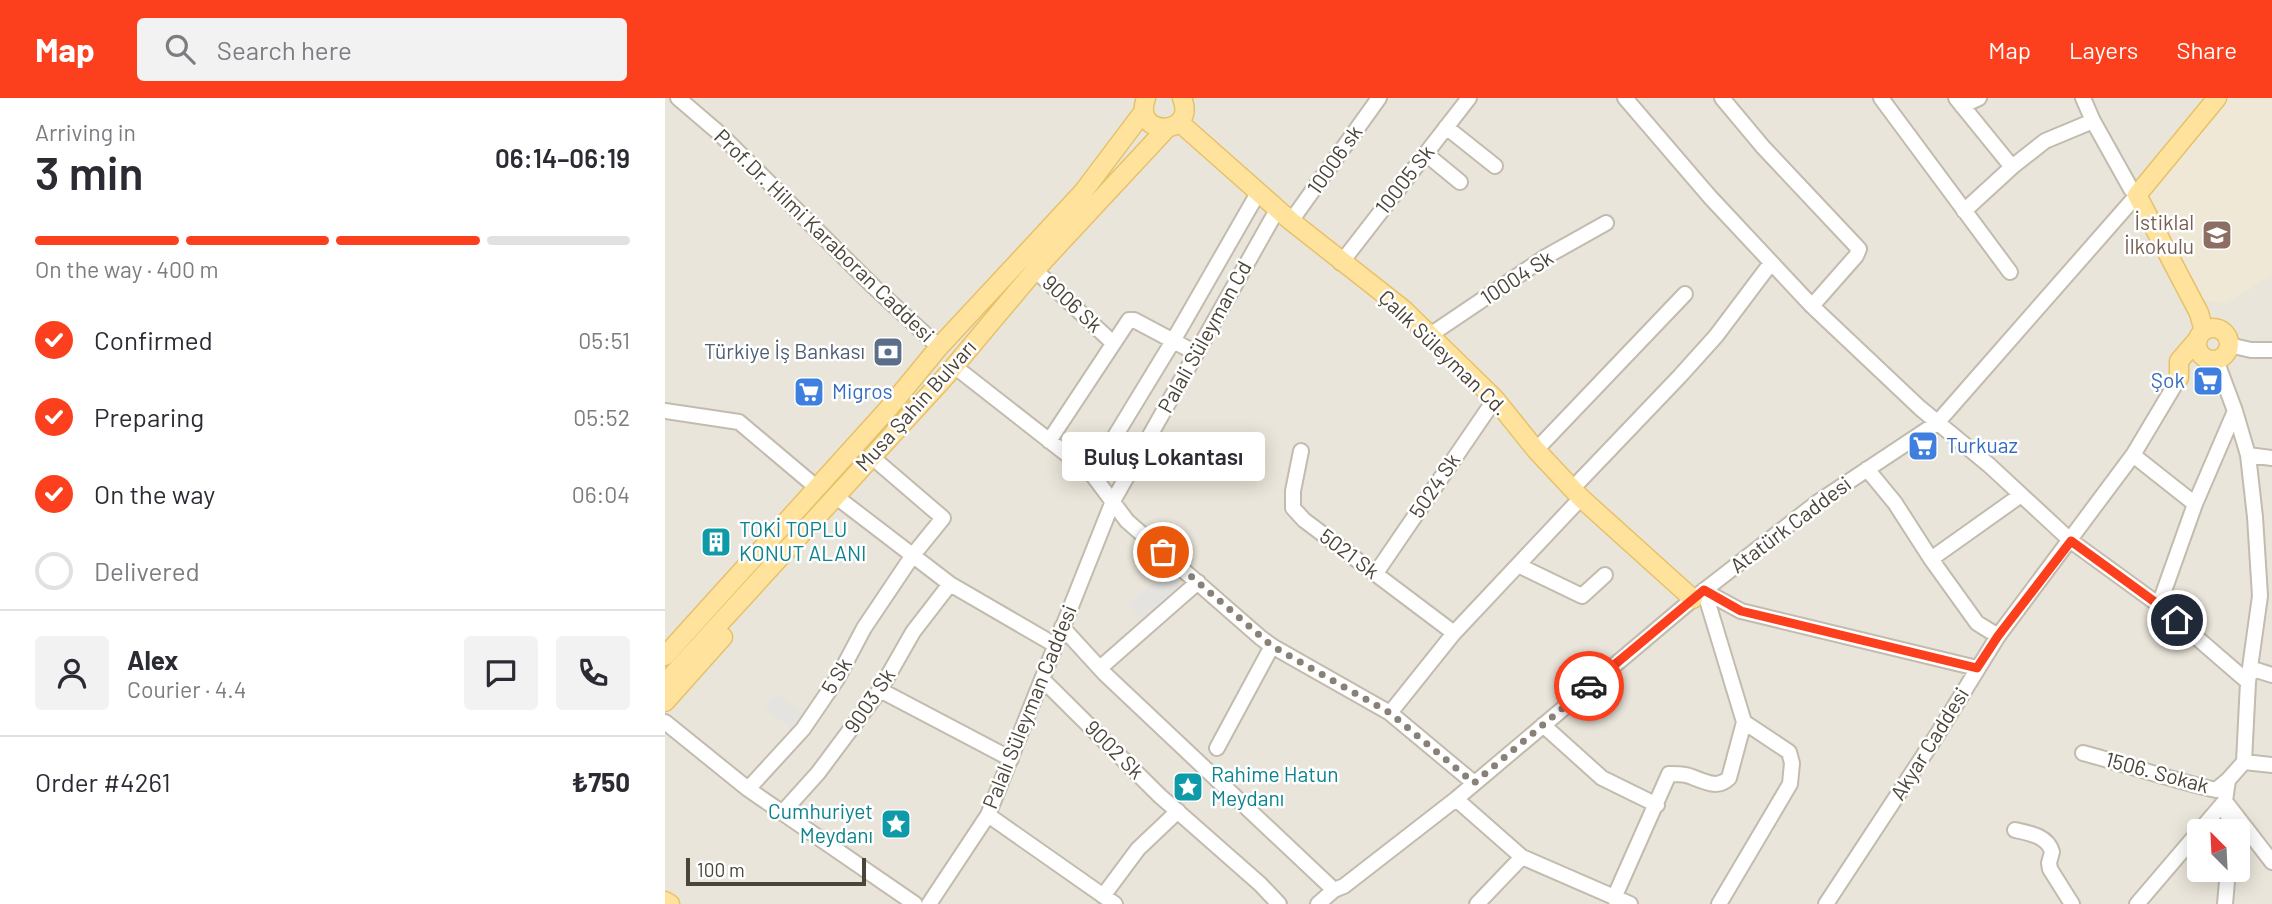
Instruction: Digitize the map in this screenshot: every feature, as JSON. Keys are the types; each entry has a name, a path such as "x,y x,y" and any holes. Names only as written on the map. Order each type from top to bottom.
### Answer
{"main road":[{"name":"Atatürk Caddesi","path":"2137,195 2217,98"},
{"name":"Musa Şahin Bulvarı","path":"665,656 888,409 939,347 1083,192 1145,105"},
{"name":"Çalık Süleyman Cd.","path":"1145,105 1152,124 1181,111 1258,193 1403,309 1430,335 1495,399 1576,493 1701,594"},
{"name":"Musa Şahin Bulvarı","path":"665,683 950,371 1035,270 1181,111"},
{"path":"2137,195 2199,313 2207,334"},
{"path":"2207,334 2227,337 2229,345 2224,356 2179,378 2179,361 2207,334"},
{"path":"2207,334 2197,346 2200,354 2214,360"},
{"path":"665,642 883,400 925,363"},
{"path":"665,702 912,427 950,371"},
{"path":"665,901 670,904"}],"street":[{"name":"Prof.Dr. Hilmi Karaboran Caddesi","path":"678,98 719,133 864,278 939,347"},
{"name":"10006 sk","path":"1284,216 1378,98"},
{"name":"10005 Sk","path":"1341,262 1469,98"},
{"path":"1625,98 1687,172 1812,306 1937,423 2071,541 2249,675 2272,675"},
{"path":"1723,98 1763,147 1859,249 1856,256 1812,306"},
{"path":"1881,98 2010,272"},
{"path":"1979,98 1959,102 2012,167"},
{"path":"2083,98 2093,121 2137,195"},
{"path":"1964,211 2045,141 2093,121"},
{"path":"1446,127 1495,166"},
{"path":"1426,154 1460,182"},
{"path":"1092,474 1258,193"},
{"name":"Atatürk Caddesi","path":"1318,904 1456,799 1701,594 1818,502 1937,423 2137,195"},
{"name":"Palali Süleyman Cd","path":"1113,501 1196,353 1284,216"},
{"name":"10004 Sk","path":"1430,335 1547,256 1606,223"},
{"path":"1390,713 1454,633 1518,565 1576,493 1716,336 1771,263"},
{"name":"9006 Sk","path":"1035,270 1113,343 1129,320 1134,320 1173,341"},
{"path":"1537,450 1685,294"},
{"path":"1173,341 1196,353"},
{"path":"1049,441 1113,343"},
{"path":"2229,345 2251,351 2272,350"},
{"path":"2214,360 2235,411 2248,455 2265,560 2249,675 2244,762 2228,780 2225,802 2229,819"},
{"path":"950,371 1092,474 1127,520 1272,646 1390,713 1474,783"},
{"name":"Akyar Caddesi","path":"1826,904 1937,735 1998,636 2133,454 2179,378"},
{"name":"5024 Sk","path":"1376,573 1495,399"},
{"path":"665,411 739,422 809,481"},
{"path":"2159,605 2195,504 2235,411"},
{"name":"5021 Sk","path":"1301,451 1293,491 1293,508 1304,520 1454,633"},
{"path":"2133,454 2195,504"},
{"path":"2248,455 2272,457"},
{"name":"5 Sk","path":"748,789 803,729 837,679 864,628 913,555 943,518 880,464"},
{"path":"1867,469 1895,503 1977,623 1998,636"},
{"path":"1931,559 2021,495"},
{"name":"Palalı Süleyman Caddesi","path":"929,904 988,816 1113,501"},
{"path":"843,502 950,584 1055,645"},
{"path":"1518,565 1582,596 1605,575"},
{"path":"1100,668 1198,582"},
{"name":"9003 Sk","path":"782,813 818,773 880,691 913,632 950,584"},
{"path":"1701,594 1741,611 1977,668"},
{"path":"1614,898 1669,774 1685,775 1715,785 1726,782 1729,778 1744,722 1701,594"},
{"path":"1062,627 1100,668 1334,890"},
{"path":"1217,748 1272,646"},
{"name":"9002 Sk","path":"1043,680 1279,904"},
{"path":"880,691 1011,759"},
{"path":"665,722 748,789 915,904"},
{"path":"1719,904 1790,784 1792,762 1789,752 1744,722"},
{"path":"1543,726 1602,778 1657,805"},
{"name":"1506. Sokak","path":"2083,753 2186,784 2216,790 2228,780"},
{"path":"2244,762 2272,765"},
{"path":"1456,799 1522,858 1630,904"},
{"path":"2225,802 2272,862"},
{"path":"2137,904 2225,802"},
{"path":"988,816 1109,900 1138,849 1178,811"},
{"path":"2015,830 2048,842 2052,852 2050,870 2071,904"},
{"path":"1477,904 1522,858"},
{"path":"2225,904 2227,882"}],"shaded area":[{"path":"665,98 2272,98 2272,904 665,904"},
{"name":"İstiklal İlkokulu","path":"2227,98 2272,98 2272,275 2224,304 2200,298 2140,195"},
{"path":"1166,571 1184,590 1146,624 1129,605"},
{"path":"777,693 805,716 793,731 764,707"}],"way so far":[{"path":"1163,552 1261,638 1390,713 1474,783 1589,686"}],"place":[{"name":"İstiklal İlkokulu","path":"2217,235"},
{"name":"Türkiye İş Bankası","path":"888,352"},
{"name":"Şok","path":"2208,381"},
{"name":"Migros","path":"809,392"},
{"name":"Turkuaz","path":"1923,446"},
{"name":"TOKİ TOPLU KONUT ALANI","path":"716,542"},
{"name":"Buluş Lokantası","path":"1163,552"},
{"name":"Rahime Hatun Meydanı","path":"1188,787"},
{"name":"Cumhuriyet Meydanı","path":"896,824"}],"route":[{"path":"1589,686 1704,590 1741,611 1977,668 1998,636 2071,541 2177,620"}]}
